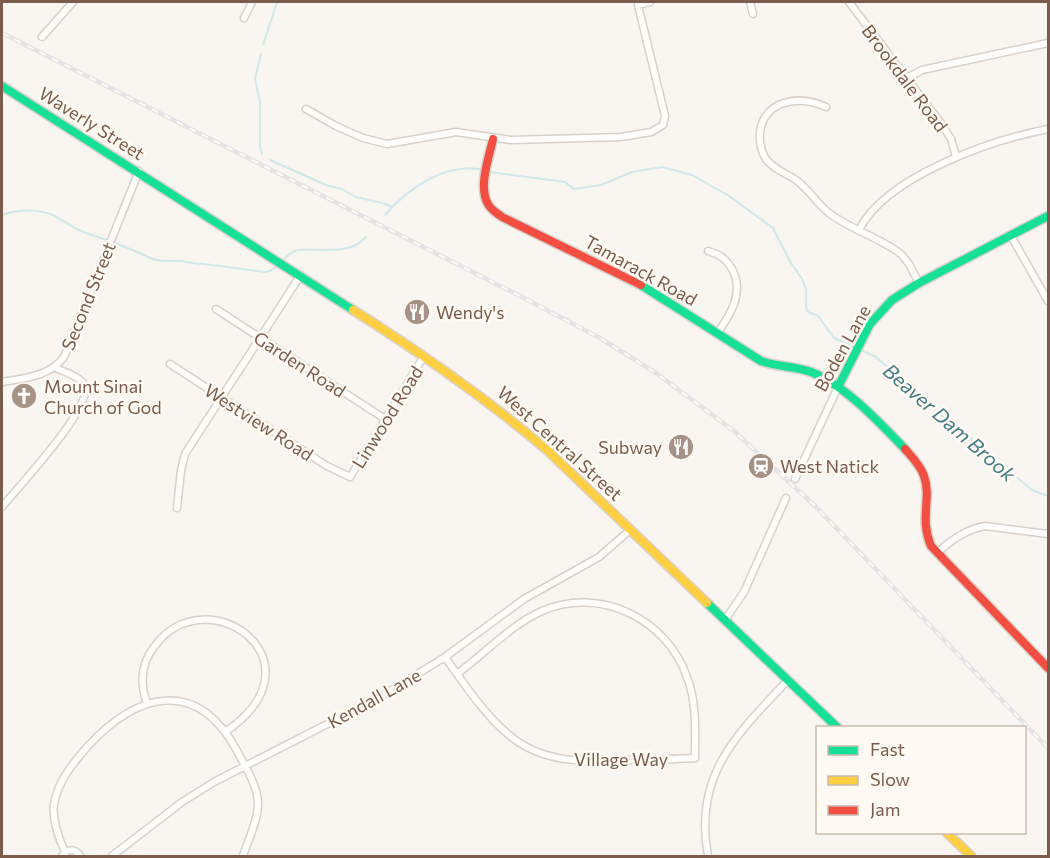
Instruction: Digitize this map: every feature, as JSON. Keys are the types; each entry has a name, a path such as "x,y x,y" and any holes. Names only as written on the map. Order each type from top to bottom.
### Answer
{"street":[{"path":"42,37 73,2"},
{"path":"244,18 252,2"},
{"path":"306,109 336,126 379,143 394,143 456,132 511,140 621,137 651,132 663,125 664,111 638,5 650,2"},
{"path":"750,2 753,14"},
{"name":"Brookdale Road","path":"849,2 947,132 956,157"},
{"path":"907,78 922,70 1048,43"},
{"name":"Waverly Street","path":"2,88 165,188"},
{"path":"826,107 804,100 787,102 775,108 762,124 760,144 764,156 773,166 800,183 829,213 901,254 919,284"},
{"path":"859,230 871,210 883,198 929,170 956,157 1048,129"},
{"name":"Tamarack Road","path":"493,139 486,178 487,202 502,217 622,273 768,365 784,369 807,370 822,376 904,448 921,468 926,484 924,529 927,538 937,553 1048,668"},
{"name":"Second Street","path":"2,382 42,374 54,367 67,350 139,171"},
{"name":"West Central Street","path":"165,188 424,356 522,426 836,726"},
{"name":"Boden Lane","path":"795,479 855,352 870,324 886,305 919,284 1048,216"},
{"path":"1011,236 1048,301"},
{"path":"708,251 728,261 737,283 734,306 717,334"},
{"path":"177,508 185,454 300,276"},
{"name":"Garden Road","path":"216,309 385,418"},
{"name":"Linwood Road","path":"350,477 424,356"},
{"name":"Westview Road","path":"170,364 327,466 350,477"},
{"path":"2,507 79,411 85,394 84,384 79,379 54,367"},
{"path":"725,620 744,592 786,498"},
{"path":"937,553 960,534 976,527 985,526 1048,534"},
{"name":"Kendall Lane","path":"112,856 193,795 380,697 445,657 524,599 599,557 630,530"},
{"name":"Village Way","path":"445,657 457,674 503,729 538,752 560,759 581,762 695,759 694,705 690,685 682,665 667,642 653,627 620,609 583,603 566,604 542,611 457,674"},
{"path":"147,703 143,691 143,672 149,653 160,639 173,627 188,621 206,619 224,622 252,639 262,654 266,669 264,687 256,703 244,717 225,732"},
{"path":"708,856 704,826 705,811 716,769 745,726 788,680"},
{"path":"80,856 72,850 64,854 54,818 56,796 63,779 103,731 121,717 147,703 174,700 190,704 212,716 225,732 254,786 258,804 243,856"},
{"path":"948,834 970,856"}],"waterway":[{"path":"263,45 277,2"},
{"path":"261,54 255,79 260,102 262,154"},
{"path":"270,160 326,185 342,189 356,197 392,207"},
{"name":"Beaver Dam Brook","path":"490,172 565,182 574,189 601,185 632,172 662,167 692,175 729,196 773,228 802,279 806,289 808,312 818,316 834,338 854,347"},
{"name":"Beaver Dam Brook","path":"385,215 405,195 442,173 456,169 484,170"},
{"name":"Beaver Dam Brook","path":"2,215 24,211 39,211 54,215 81,231 154,260 182,261 265,272 275,268 294,251 343,249 352,247 366,237"},
{"name":"Beaver Dam Brook","path":"859,349 876,357 898,373 923,401 987,451 998,467 1008,470 1032,490 1048,496"}],"railway":[{"path":"2,33 522,297 600,338 656,373 734,431 816,507 1048,748"}],"traffic: fast":[{"path":"2,86 353,310"},
{"path":"838,387 870,324 892,300 919,283 1048,216"},
{"path":"641,285 761,361 811,372 837,386 885,428 905,449"},
{"path":"707,603 836,726"}],"traffic: slow":[{"path":"353,310 453,377 547,450 707,603"},
{"path":"948,834 971,856"}],"traffic: jam":[{"path":"493,139 484,181 485,197 492,210 641,285"},
{"path":"905,449 919,465 924,476 927,493 926,526 931,546 1048,668"}],"place":[{"name":"Wendy's","path":"417,312"},
{"name":"Mount Sinai Church of God","path":"24,396"},
{"name":"Subway","path":"681,447"},
{"name":"West Natick","path":"761,466"}]}
